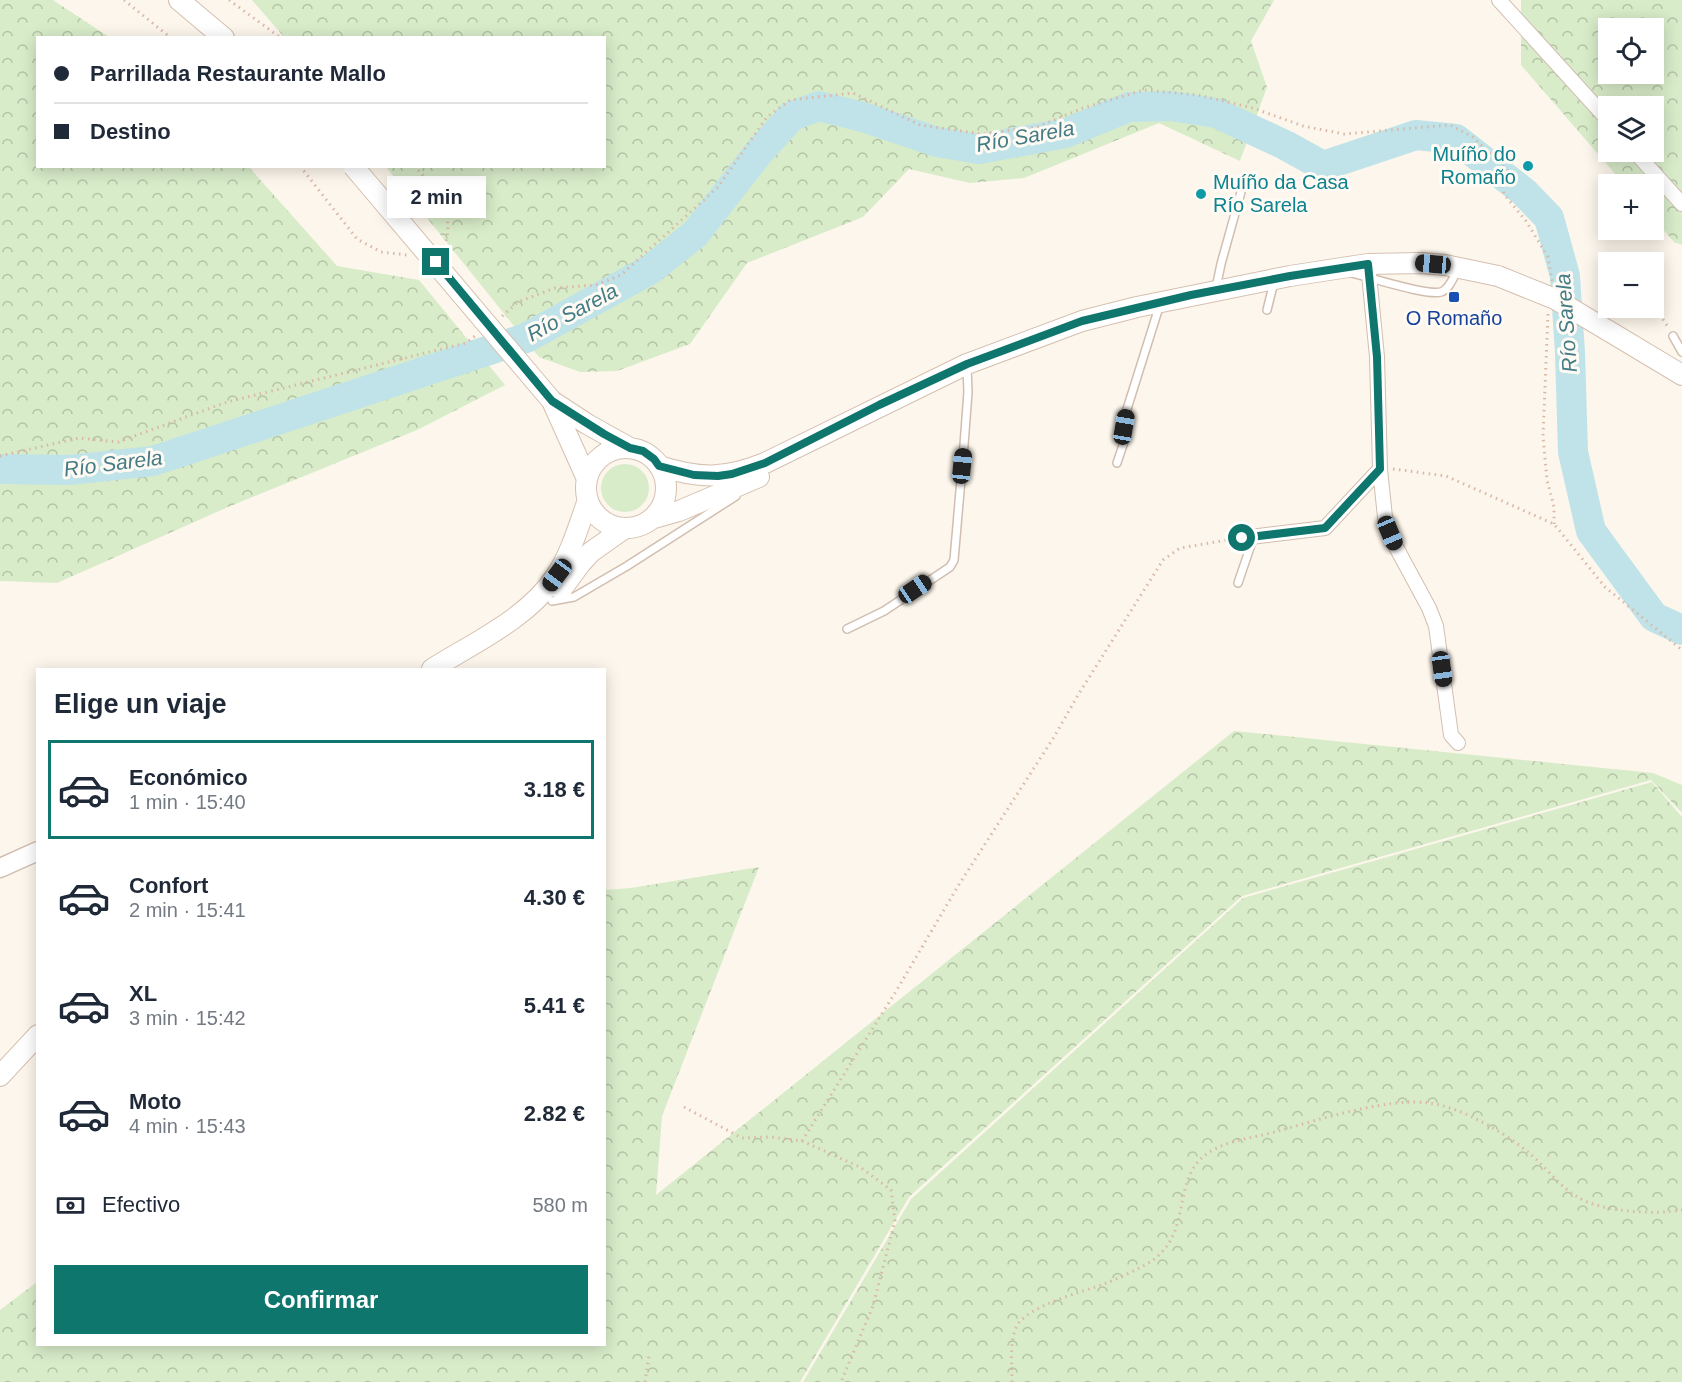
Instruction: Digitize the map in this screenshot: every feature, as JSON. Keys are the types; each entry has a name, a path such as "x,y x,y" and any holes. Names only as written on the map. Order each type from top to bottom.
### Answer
{"main road":[{"path":"179,0 222,36"},
{"path":"355,168 552,401 587,478 588,500 564,561 545,590 515,616 434,668"},
{"path":"659,466 694,475 732,474 765,463 879,405 967,364 1082,321 1216,290 1329,270 1368,270 1421,263 1459,267 1498,276 1555,299 1682,375"},
{"path":"552,401 630,448"},
{"path":"588,500 596,515 605,522 625,528 639,526 651,519 697,503 769,472 835,429"},
{"path":"587,478 596,461 606,453 618,448 643,451 654,459 666,483 665,496 660,509 651,519"},
{"path":"458,668 521,627 552,602 581,562 625,528"},
{"path":"0,1076 36,1037"}],"street":[{"path":"1499,0 1598,109"},
{"path":"1644,162 1682,204"},
{"path":"1368,270 1377,357 1383,508 1390,533 1436,626 1451,735 1458,743"},
{"path":"1248,537 1325,528 1380,469"},
{"path":"0,868 36,852"}],"lane":[{"path":"1216,290 1241,192"},
{"path":"1368,270 1402,287 1440,293 1446,290 1459,267"},
{"path":"1267,310 1274,279"},
{"path":"1117,463 1124,442 1127,409 1161,302"},
{"path":"1673,336 1682,352"},
{"path":"847,629 884,611 950,567 954,560 968,392 967,364"},
{"path":"552,602 574,597 627,566 769,472"},
{"path":"697,503 728,501"},
{"path":"1238,583 1248,537"}],"path":[{"path":"124,0 169,36"},
{"path":"229,0 278,36"},
{"path":"501,316 518,302 555,288 596,285 621,275 718,187 766,117 790,100 853,93 920,125 982,134 1037,127 1083,108 1144,90 1198,95 1253,108 1303,126 1344,134 1450,125 1473,137 1508,171 1502,184 1504,194 1526,221 1548,257 1553,276 1551,288"},
{"path":"1549,311 1546,334 1543,436 1547,480 1554,507 1554,524"},
{"path":"1662,318 1673,336"},
{"path":"0,456 79,438 118,442 227,402 466,343 484,330"},
{"path":"1380,469 1394,468 1446,476 1554,524 1605,587 1682,650"},
{"path":"802,1141 895,993 958,886 1054,737 1163,560 1180,548 1248,537"},
{"path":"1012,1382 1011,1352 1017,1325 1028,1314 1147,1264 1167,1246 1178,1227 1189,1173 1202,1155 1219,1146 1323,1119 1373,1107 1398,1104 1427,1102 1449,1107 1472,1117 1528,1152 1576,1197 1602,1207 1625,1210 1682,1210"},
{"path":"684,1107 742,1138 771,1137 802,1141 861,1167 891,1190 895,1221 873,1305 841,1382"},
{"path":"645,1382 649,1356"}],"green space":[{"path":"0,0 53,0 107,36 36,36 36,168 250,168 337,266 419,280 505,385 417,430 228,507 57,583 0,581"},
{"path":"252,0 1274,0 1251,41 1267,87 1240,161 1159,123 1024,178 970,183 909,169 863,217 747,263 690,344 617,371 580,372 539,357 387,168 606,168 606,36 283,36"},
{"path":"1521,0 1682,0 1682,245 1674,242 1664,231 1664,174 1615,174 1605,162 1664,162 1664,96 1598,96 1598,154 1521,65"},
{"path":"620,464 630,464 642,471 649,483 649,493 642,505 630,512 620,512 605,501 601,493 601,483 612,468"},
{"path":"1234,731 1653,773 1682,785 1682,813 1651,780 1242,896 909,1197 800,1382 0,1382 0,1310 36,1283 36,1346 606,1346 606,890 631,888 759,867 662,1116 656,1195"},
{"path":"1652,782 1682,817 1682,1382 803,1382 911,1199 1243,898"}],"waterway":[{"name":"Río Sarela","path":"0,469 69,470 153,461 526,338 651,269 695,234 759,152 792,116 819,106 866,118 937,142 979,149 1066,133 1129,107 1171,106 1216,113 1285,145 1323,166 1416,135 1456,139 1524,192 1549,218 1565,276 1573,452 1591,531 1654,617 1682,630"}],"place":[{"name":"Muíño do Romaño","path":"1528,166"},
{"name":"Muíño da Casa Río Sarela","path":"1201,194"},
{"name":"O Romaño","path":"1454,297"}],"route":[{"path":"436,262 552,401 604,434 630,448 643,451 659,466 706,476 746,471 967,364 1082,321 1191,295 1368,264 1377,357 1380,469 1325,528 1242,538"}]}
